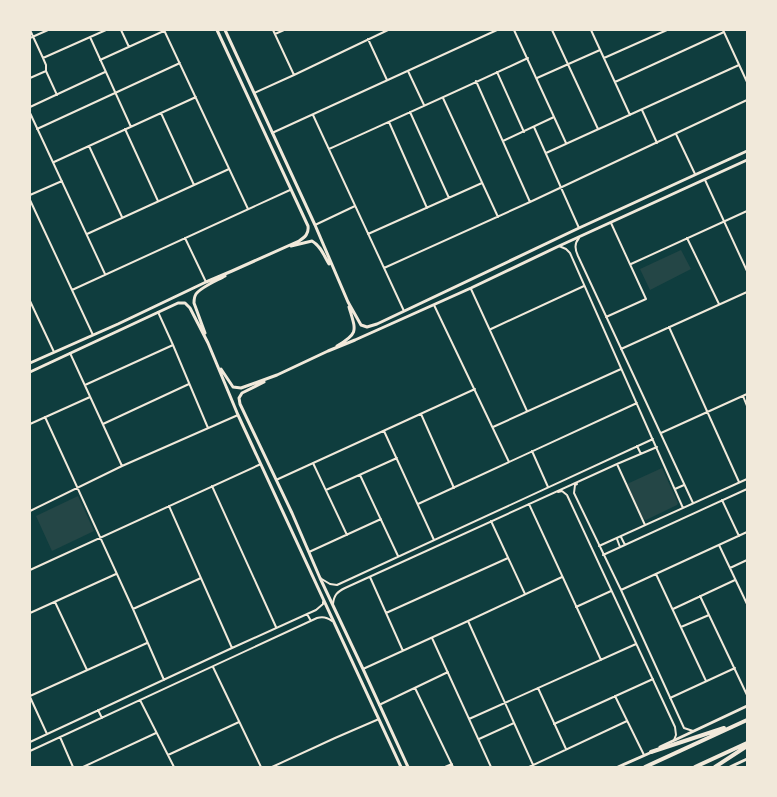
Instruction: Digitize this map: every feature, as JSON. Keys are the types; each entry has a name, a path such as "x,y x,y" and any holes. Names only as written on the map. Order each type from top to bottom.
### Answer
{"highway":[{"path":"651,752 745,720"},
{"path":"644,767 745,720"},
{"path":"695,767 747,743"},
{"path":"715,767 747,746"}],"street":[{"path":"30,30 46,65 46,71 57,95"},
{"path":"30,38 48,30"},
{"path":"43,58 106,30"},
{"path":"121,30 129,47"},
{"path":"100,60 165,30 248,209"},
{"path":"30,364 206,282 280,250 299,241 308,234 308,226 249,102 217,30"},
{"path":"225,30 315,225 348,302 361,325 367,327 747,151"},
{"path":"273,30 294,75"},
{"path":"275,34 284,30"},
{"path":"246,95 294,75 388,30"},
{"path":"272,133 497,30"},
{"path":"514,30 566,144"},
{"path":"552,30 598,129"},
{"path":"591,30 630,115"},
{"path":"604,59 667,30"},
{"path":"615,82 724,31 747,82"},
{"path":"90,37 130,127"},
{"path":"368,39 387,80"},
{"path":"537,79 600,50"},
{"path":"329,149 424,105 444,98 476,81 528,58"},
{"path":"37,129 180,63"},
{"path":"546,153 739,65"},
{"path":"30,78 46,71"},
{"path":"408,71 424,105"},
{"path":"30,107 105,72"},
{"path":"497,72 524,132"},
{"path":"476,81 530,202"},
{"path":"53,162 196,97"},
{"path":"444,98 498,217"},
{"path":"249,102 256,99"},
{"path":"384,268 498,217 747,100"},
{"path":"642,110 657,143"},
{"path":"410,112 449,198"},
{"path":"30,113 105,274"},
{"path":"161,113 194,185"},
{"path":"313,115 404,311"},
{"path":"503,141 554,118"},
{"path":"389,122 427,208"},
{"path":"534,127 579,228"},
{"path":"125,129 158,202"},
{"path":"676,134 695,175"},
{"path":"89,146 122,218"},
{"path":"408,767 320,578 292,513 240,404 239,398 242,393 328,351 434,305 747,160"},
{"path":"87,234 229,169"},
{"path":"705,180 747,271"},
{"path":"30,195 62,181"},
{"path":"368,234 482,183"},
{"path":"72,290 290,190"},
{"path":"30,200 93,335"},
{"path":"315,225 355,206"},
{"path":"631,264 747,211"},
{"path":"606,317 646,299 611,223"},
{"path":"579,237 575,244 575,249 693,503"},
{"path":"185,238 206,282"},
{"path":"687,238 719,304"},
{"path":"280,250 312,241 320,248 335,274"},
{"path":"559,246 566,249 570,253 683,508"},
{"path":"575,265 581,263"},
{"path":"502,264 506,271"},
{"path":"577,269 583,266"},
{"path":"232,271 196,294 194,303 208,343 238,415 401,767"},
{"path":"490,329 584,286"},
{"path":"471,288 527,411"},
{"path":"621,349 747,292"},
{"path":"30,301 54,352"},
{"path":"30,372 178,303 185,302 190,308 208,343"},
{"path":"328,351 353,334 355,329 348,302"},
{"path":"434,305 509,462"},
{"path":"30,313 35,311"},
{"path":"158,312 208,428"},
{"path":"118,324 121,329"},
{"path":"669,327 739,482"},
{"path":"85,385 173,345"},
{"path":"70,353 122,466"},
{"path":"217,365 233,387 241,388 277,375"},
{"path":"493,427 621,369"},
{"path":"103,424 189,384"},
{"path":"276,480 475,389"},
{"path":"661,433 747,394"},
{"path":"30,424 90,396"},
{"path":"743,396 747,406"},
{"path":"418,504 637,403"},
{"path":"421,414 454,488"},
{"path":"30,512 122,466 238,415"},
{"path":"45,417 164,680"},
{"path":"384,431 434,540"},
{"path":"320,578 330,584 337,585 653,439"},
{"path":"637,446 641,454"},
{"path":"333,605 334,596 338,592 350,586 656,447"},
{"path":"532,452 548,487"},
{"path":"326,490 397,458"},
{"path":"313,463 347,535"},
{"path":"30,570 261,464"},
{"path":"617,464 645,525"},
{"path":"360,475 398,556"},
{"path":"599,546 747,479"},
{"path":"581,481 574,485 574,493 621,590 684,728 694,731"},
{"path":"675,489 684,485"},
{"path":"212,486 276,628"},
{"path":"603,555 747,489"},
{"path":"553,493 562,491 567,495 652,679 676,727 676,735 673,741"},
{"path":"722,500 739,536"},
{"path":"528,504 601,660"},
{"path":"169,506 232,648"},
{"path":"285,516 292,513"},
{"path":"309,552 381,519"},
{"path":"491,521 525,594"},
{"path":"621,590 747,532"},
{"path":"621,537 625,545"},
{"path":"617,539 620,547"},
{"path":"719,545 735,580 746,599 747,604"},
{"path":"386,613 508,558"},
{"path":"730,568 747,560"},
{"path":"30,613 116,574"},
{"path":"656,574 706,681"},
{"path":"370,577 403,651"},
{"path":"363,669 562,577"},
{"path":"133,609 201,578"},
{"path":"347,580 350,586"},
{"path":"673,609 735,580"},
{"path":"576,607 611,591"},
{"path":"700,596 747,695"},
{"path":"30,742 307,614 324,604 323,597"},
{"path":"55,602 87,670"},
{"path":"307,614 311,621"},
{"path":"681,627 709,615"},
{"path":"30,751 311,621 324,617 334,622"},
{"path":"468,621 534,766"},
{"path":"432,638 491,767"},
{"path":"47,734 30,697 147,643"},
{"path":"469,719 636,644"},
{"path":"213,667 261,767"},
{"path":"670,698 734,668"},
{"path":"379,705 448,672"},
{"path":"554,724 652,679"},
{"path":"415,688 453,767"},
{"path":"538,688 566,749"},
{"path":"615,696 644,755"},
{"path":"140,700 173,767"},
{"path":"618,767 747,706"},
{"path":"98,710 102,718"},
{"path":"272,767 379,719"},
{"path":"529,767 534,766 566,749 628,721"},
{"path":"168,755 239,722"},
{"path":"478,739 514,723"},
{"path":"83,767 156,733"},
{"path":"60,737 73,767"},
{"path":"730,767 747,759"},
{"path":"445,767 452,764"}],"shaded area":[{"path":"681,250 691,269 650,290 640,269"},
{"path":"662,468 678,503 677,505 646,520 643,519 627,484"},
{"path":"78,496 94,531 52,551 36,516"}]}
